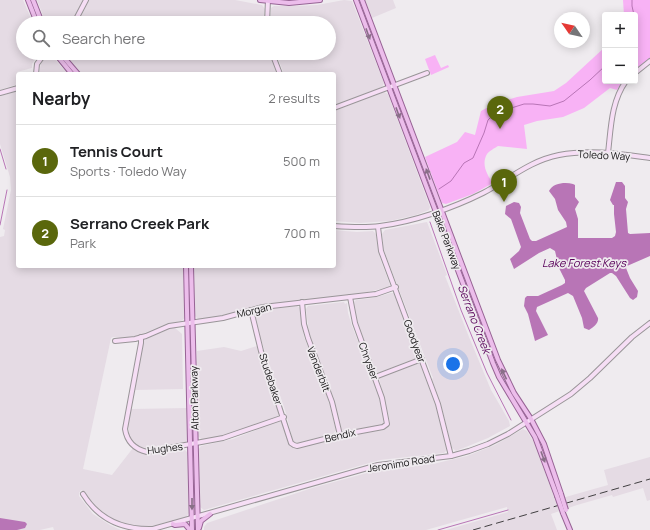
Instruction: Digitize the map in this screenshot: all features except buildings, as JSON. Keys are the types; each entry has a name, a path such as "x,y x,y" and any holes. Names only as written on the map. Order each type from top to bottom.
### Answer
{"main road":[{"path":"28,0 34,16"},
{"path":"33,0 39,16"},
{"path":"260,0 289,3 320,0"},
{"name":"Bake Parkway","path":"356,0 493,363 507,391 527,422 539,446 559,495 570,530"},
{"name":"Bake Parkway","path":"362,0 501,367 514,393 531,419 544,444 559,495"},
{"path":"60,60 70,72"},
{"path":"66,60 76,72"},
{"name":"Alton Parkway","path":"186,268 190,323 193,444 191,530"},
{"name":"Alton Parkway","path":"190,323 192,268"},
{"name":"Alton Parkway","path":"193,444 198,530"},
{"path":"198,530 202,521 210,514"},
{"path":"173,524 185,524 191,530"}],"street":[{"path":"78,16 86,0"},
{"path":"267,16 268,1"},
{"path":"36,72 37,64 40,60"},
{"path":"275,60 279,72"},
{"path":"638,71 650,61"},
{"path":"336,107 427,73"},
{"path":"608,153 614,105 624,84"},
{"path":"0,93 16,89"},
{"name":"Toledo Way","path":"336,226 363,227 396,224 436,212 484,193 514,173 536,162 559,155 588,152 650,158"},
{"path":"416,158 421,156"},
{"name":"Goodyear","path":"378,226 381,251 438,404 451,456"},
{"name":"Morgan","path":"115,341 141,337 168,326 223,318 263,307 376,294 396,288"},
{"name":"Chrysler","path":"350,297 356,323 382,398 387,422 386,425"},
{"name":"Vanderbilt","path":"302,302 308,338 332,402 340,435"},
{"name":"Studebaker","path":"251,310 262,351 291,443 294,445"},
{"name":"Jeronimo Road","path":"83,494 92,508 117,525 140,530 153,529 378,465 451,456 469,451 488,444 527,422 580,386 632,337 650,323"},
{"name":"Hughes","path":"141,337 126,422 126,435 133,446 147,452 193,444 229,437 284,417"},
{"path":"375,377 422,359"},
{"name":"Bendix","path":"294,445 383,427 386,425"}],"shaded area":[{"path":"0,0 23,0 30,16 16,16 16,60 35,60 32,64 32,68 16,72 16,85 0,90"},
{"path":"37,0 84,0 76,16 43,16"},
{"path":"89,0 235,0 262,5 265,9 264,16 81,16"},
{"path":"344,0 352,1 384,83 382,87 336,105 336,72 283,72 279,60 336,60 336,16 270,16 271,8 274,6 317,5"},
{"path":"365,0 393,0 396,8 372,18"},
{"path":"623,0 650,0 650,58 638,68 638,12 624,12"},
{"path":"602,50 602,84 621,84 617,90 610,88 584,108 563,117 537,121 524,125 527,149 498,146 487,154 485,158 485,165 487,173 493,183 473,194 446,204 442,203 425,157 457,142 465,132 475,135 481,111 494,104 517,97 554,91 566,83"},
{"path":"435,55 441,68 448,65 449,67 431,75 425,59"},
{"path":"43,60 56,60 66,72 39,72"},
{"path":"70,60 272,60 276,72 80,72"},
{"path":"16,92 16,268 183,268 185,318 181,321 164,325 137,336 111,338 83,469 112,475 133,448 144,454 151,455 185,450 188,453 189,513 186,517 152,526 135,527 115,521 98,511 89,500 85,492 81,490 79,496 93,514 121,530 54,530 53,527 40,530 0,530 0,237 4,236 5,230 3,229 11,190 10,177 0,144 0,96"},
{"path":"384,92 388,94 430,207 429,210 416,215 390,221 360,223 336,221 336,110"},
{"path":"427,222 447,275 445,276 469,337 491,390 509,421 510,426 488,438 456,451 451,447 443,413 432,379 433,378 383,248 382,234 385,230"},
{"path":"336,230 357,232 373,231 376,234 380,258 390,285 389,287 364,293 266,305 199,320 195,316 194,268 336,268"},
{"path":"394,293 395,295 418,356 378,373 375,371 357,321 353,303 356,300 373,298"},
{"path":"344,302 345,304 347,303 352,326 379,396 384,421 383,425 344,431 341,430 333,400 309,333 306,309 308,306"},
{"path":"297,306 300,308 304,337 327,396 336,430 334,433 297,443 293,441 285,410 260,337 255,313 277,308"},
{"path":"171,328 175,328 182,334 183,389 135,390 144,340"},
{"path":"257,346 279,413 278,416 231,434 202,440 198,436 197,351 224,347 241,351"},
{"path":"419,363 421,364 438,411 447,450 444,453 380,460 204,510 200,507 198,450 201,446 233,439 279,421 282,422 289,445 296,448 347,436 384,430 390,422 379,378"},
{"path":"187,408 187,440 185,443 149,449 138,446 130,437 128,426 131,409"},
{"path":"523,429 527,431 535,444 555,500 608,485 604,470 650,457 650,500 647,501 643,488 613,497 612,495 577,505 551,514 557,530 446,530 508,512 507,507 426,530 204,530 207,523 312,488 374,471 433,464 467,456 495,445"}],"water":[{"name":"Lake Forest Keys","path":"616,182 622,182 625,186 625,198 628,202 626,209 628,233 650,233 650,256 627,266 626,268 638,291 637,297 633,300 630,298 616,276 610,273 586,288 584,291 598,318 598,322 594,327 589,330 584,328 582,318 573,296 568,293 537,307 536,311 548,335 535,341 528,314 524,306 525,298 527,296 538,296 562,285 565,283 565,280 559,268 555,251 550,248 539,253 514,269 510,259 519,251 521,247 511,219 505,214 506,206 514,202 519,203 521,207 520,213 530,239 532,241 536,241 567,227 566,222 558,210 555,199 549,191 556,185 566,183 573,184 575,185 575,197 579,202 575,209 578,219 578,238 612,238 615,236 616,232 614,205 610,200"},
{"path":"0,518 25,522 27,524 25,528 17,530 0,530"}],"waterway":[{"name":"Serrano Creek","path":"632,0 633,12"},
{"name":"Serrano Creek","path":"439,189 451,181 464,163 473,158 490,118 505,110 524,104 550,106 564,101 602,69"},
{"path":"0,149 6,169"},
{"path":"0,225 7,190"},
{"name":"Serrano Creek","path":"430,222 461,310 487,373 511,420"},
{"name":"Serrano Creek","path":"438,530 508,510"}],"railway":[{"path":"473,530 650,479"}],"place":[{"name":"Serrano Creek Park","path":"500,129"},
{"name":"Tennis Court","path":"504,202"}]}
